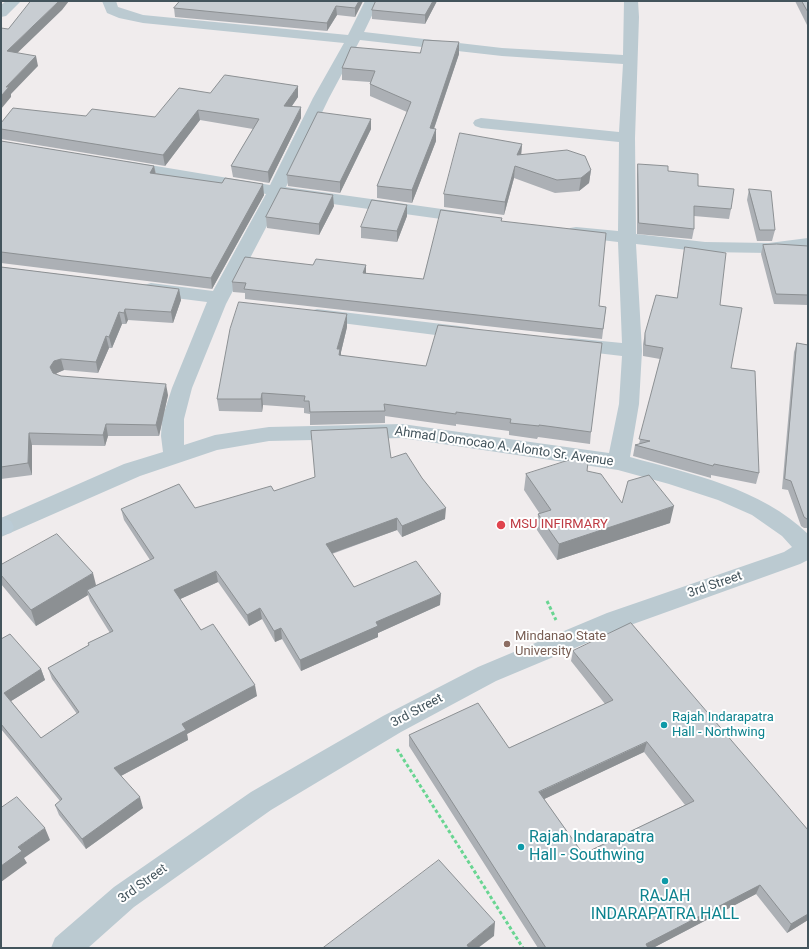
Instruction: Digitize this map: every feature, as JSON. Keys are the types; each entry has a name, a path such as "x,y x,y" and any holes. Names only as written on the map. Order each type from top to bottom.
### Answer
{"street":[{"path":"1,13 14,1"},
{"path":"109,1 112,10 124,15 144,19 502,52 630,60"},
{"path":"174,456 172,436 174,387 222,303 321,98 354,38 372,1"},
{"path":"618,462 629,404 632,351 627,239 627,138 631,1"},
{"path":"481,123 627,138"},
{"path":"111,163 276,191 482,220"},
{"path":"558,230 705,247 769,248 808,243"},
{"path":"133,287 222,303"},
{"path":"302,314 483,334"},
{"path":"554,342 632,351"},
{"name":"Ahmad Domocao A. Alonto Sr. Avenue","path":"2,527 132,470 215,443 270,434 402,431 618,462 673,477 733,497 766,514 790,530 808,548"},
{"name":"3rd Street","path":"66,948 124,897 261,801 384,729 487,674 616,620 792,558 808,548"}],"path":[{"path":"384,729 523,948"}],"building":[{"path":"31,1 59,1 7,51 36,56 6,87 9,87 1,96 1,28 8,29"},
{"path":"180,1 359,1 355,8 336,6 327,23 174,8"},
{"path":"376,1 433,1 425,15 372,10"},
{"path":"802,1 808,1 808,12"},
{"path":"424,40 459,42 430,128 436,129 412,190 377,186 411,102 370,84 375,71 342,68 351,47 420,53"},
{"path":"225,75 298,86 284,106 301,107 268,172 231,166 259,119 198,110 163,155 1,129 1,123 13,108 86,116 92,109 155,117 179,88 210,93"},
{"path":"318,112 371,119 340,182 287,175"},
{"path":"460,133 522,144 517,155 567,150 585,156 591,170 581,178 557,180 515,166 505,202 444,194"},
{"path":"1,141 154,166 150,173 222,183 225,178 263,184 211,278 1,252"},
{"path":"638,164 668,166 668,171 698,174 698,186 734,189 731,209 694,206 694,229 639,223"},
{"path":"281,188 333,195 319,224 266,217"},
{"path":"749,189 771,191 775,230 760,230"},
{"path":"372,200 407,205 397,231 361,227"},
{"path":"441,210 502,218 501,221 606,233 599,306 606,307 603,329 244,289 246,283 232,282 245,257 313,265 316,259 366,265 363,273 423,279"},
{"path":"777,244 808,246 808,295 776,294 763,245"},
{"path":"685,247 726,253 720,305 742,308 731,368 755,371 759,473 714,464 713,466 635,445 650,441 639,439 663,348 645,345 645,333 656,295 677,298"},
{"path":"1,267 179,289 171,312 125,309 124,313 119,312 109,337 106,336 96,362 61,359 54,361 50,367 53,373 61,376 166,384 156,425 106,424 103,435 29,433 28,463 1,467"},
{"path":"239,302 347,314 337,349 340,349 339,355 426,366 438,325 602,343 591,432 539,425 510,423 511,419 456,412 456,414 384,404 385,411 310,412 309,401 304,401 305,396 262,393 261,399 217,399 230,329"},
{"path":"797,343 808,345 808,519 804,517 791,481 785,479"},
{"path":"387,428 391,458 406,453 422,478 446,508 402,526 397,518 326,544 354,587 416,561 441,594 376,622 378,626 300,660 281,628 274,631 260,608 247,615 216,571 174,590 201,630 213,624 255,685 182,724 186,730 114,768 140,797 82,839 55,805 62,799 1,724 1,639 10,634 41,669 4,693 41,738 79,712 48,668 89,645 88,643 113,631 87,590 154,558 121,509 179,484 195,508 271,486 274,491 315,477 311,431"},
{"path":"589,454 587,471 601,474 622,503 628,481 649,475 674,506 559,544 538,514 551,510 526,474"},
{"path":"57,534 93,573 31,610 1,575 1,565"},
{"path":"631,623 808,830 808,914 791,924 760,885 646,944 648,948 546,948 409,735 478,703 509,748 613,700 573,651","holes":["647,742 694,801 583,854 539,792"]},
{"path":"17,797 45,828 18,847 22,851 1,866 1,808"},
{"path":"439,860 495,922 467,945 469,948 323,948"}],"place":[{"name":"MSU INFIRMARY","path":"501,525"},
{"name":"Mindanao State University","path":"507,644"},
{"name":"Rajah Indarapatra Hall - Northwing","path":"664,725"},
{"name":"Rajah Indarapatra Hall - Southwing","path":"521,847"},
{"name":"RAJAH INDARAPATRA HALL","path":"665,881"}]}
